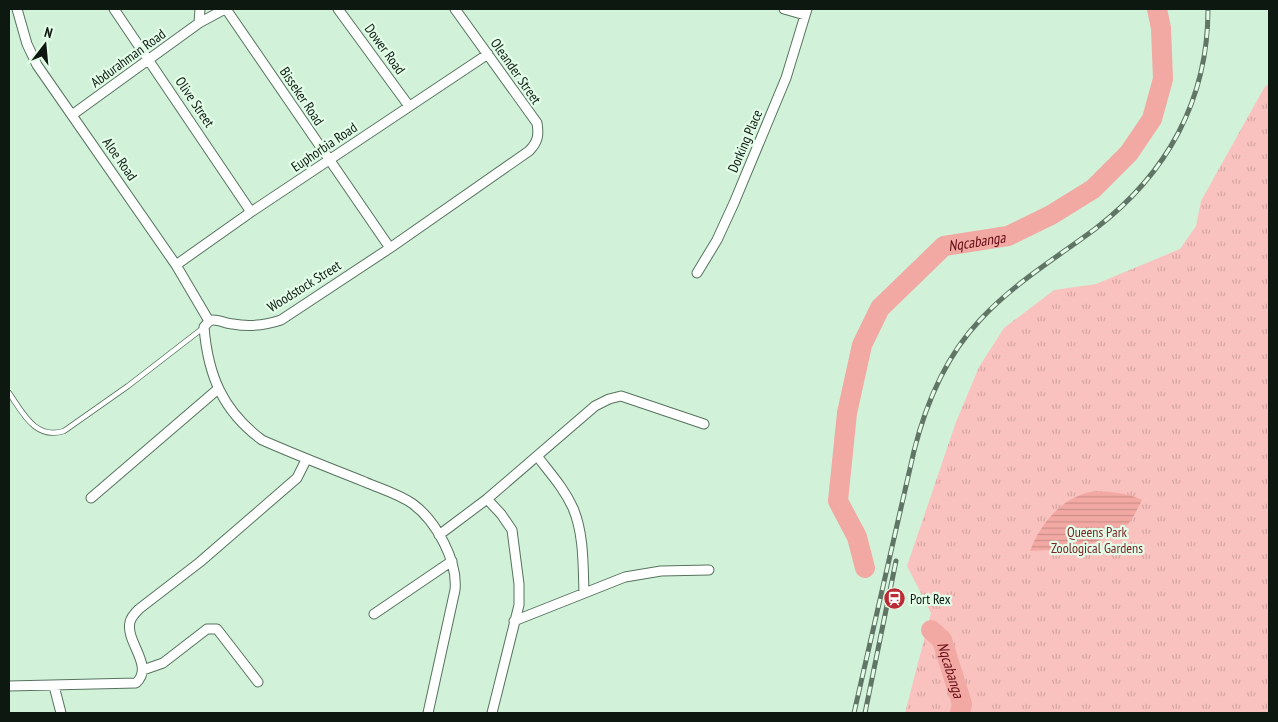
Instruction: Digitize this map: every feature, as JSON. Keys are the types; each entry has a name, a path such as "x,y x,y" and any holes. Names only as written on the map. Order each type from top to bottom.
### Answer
{"street":[{"name":"Aloe Road","path":"17,9 27,44 37,65 176,265 207,324"},
{"name":"Olive Street","path":"114,9 251,212"},
{"path":"199,23 200,9"},
{"name":"Abdurahman Road","path":"72,115 199,23 226,9"},
{"name":"Bisseker Road","path":"226,9 390,248"},
{"name":"Dower Road","path":"338,9 409,106"},
{"name":"Oleander Street","path":"455,9 537,123 536,144 530,151"},
{"name":"Dorking Place","path":"697,272 717,240 734,203 786,78 806,12 784,9"},
{"name":"Euphorbia Road","path":"176,265 251,212 488,54"},
{"name":"Woodstock Street","path":"207,324 213,320 234,325 253,325 273,323 281,320 390,248 530,151"},
{"path":"207,324 206,347 218,389 238,417 257,436 306,460 411,503 419,509 439,535 452,561 456,582 428,713"},
{"path":"91,498 218,389"},
{"path":"439,535 487,499 595,406 609,399 621,396 704,424"},
{"path":"537,456 563,490 573,508 581,547 584,593"},
{"path":"9,686 136,683 142,678 143,670 130,630 133,616 139,609 200,562 297,478 306,460"},
{"path":"487,499 512,530 519,584 519,605 492,713"},
{"path":"374,614 452,561"},
{"path":"514,621 625,577 661,571 709,570"},
{"path":"143,670 163,663 207,629 217,629 258,682"},
{"path":"54,686 62,713"}],"lane":[{"path":"9,393 28,421 36,427 54,434 64,431 128,386 207,324"}],"green space":[{"name":"Queens Park Zoological Gardens","path":"1269,83 1269,713 905,713 931,613 907,566 956,422 979,367 1004,328 1054,290 1096,284 1180,249 1196,226 1201,201 1264,88"}],"shaded area":[{"path":"1096,491 1125,494 1142,500 1133,518 1124,528 1104,538 1074,548 1030,551 1040,530 1055,512 1074,498"}],"waterway":[{"name":"Nqcabanga","path":"865,568 857,537 838,501 847,413 862,345 880,308 944,246 1008,236 1051,215 1093,189 1129,153 1152,119 1163,79 1161,28 1157,9"},
{"name":"Nqcabanga","path":"931,630 942,640 962,704 960,713"}],"railway":[{"path":"854,713 914,451 931,398 947,365 968,334 993,307 1035,272 1095,229 1121,207 1143,184 1162,159 1178,132 1191,104 1200,74 1206,42 1208,9"},
{"path":"865,713 896,561"}],"place":[{"name":"Port Rex","path":"894,599"}]}
